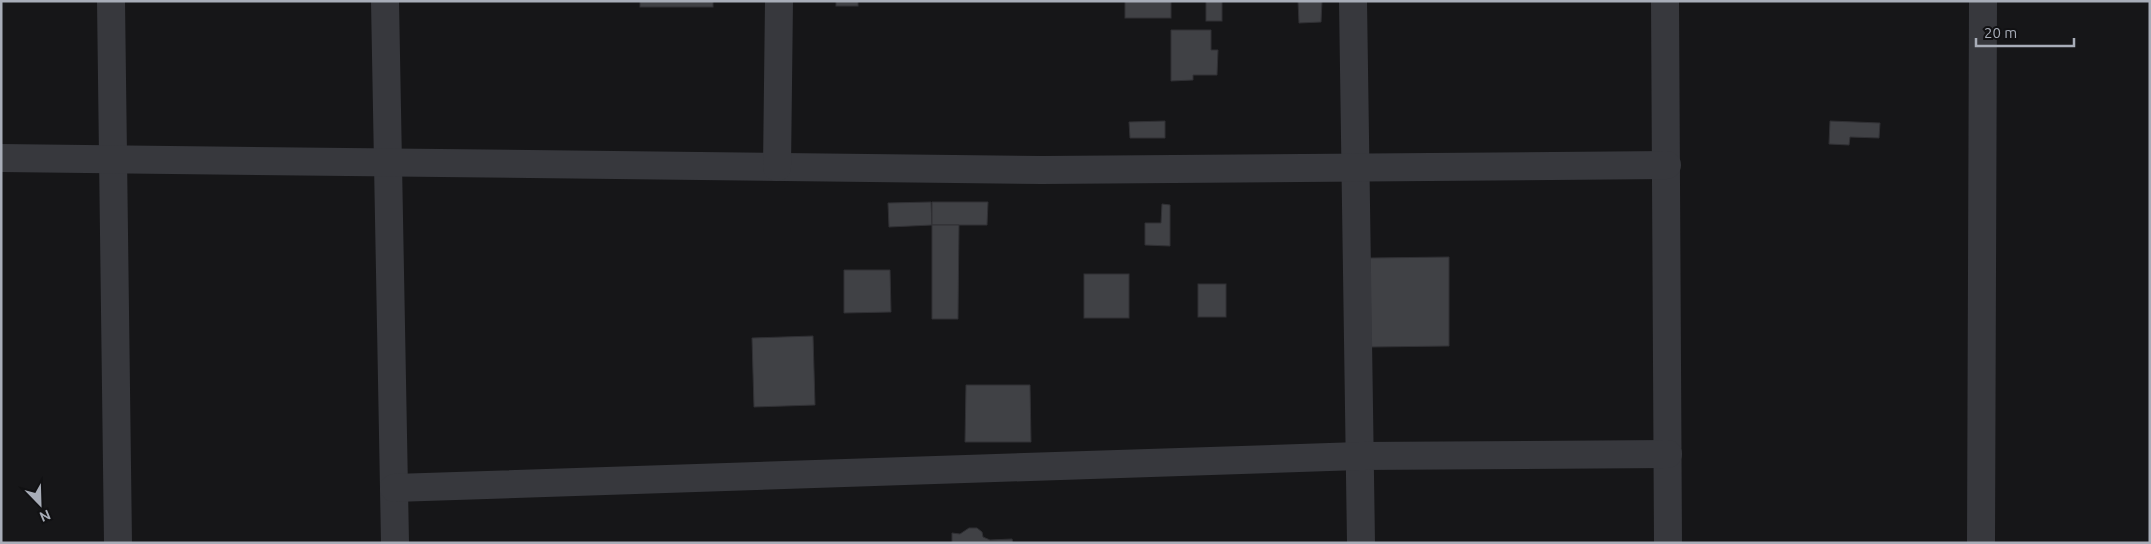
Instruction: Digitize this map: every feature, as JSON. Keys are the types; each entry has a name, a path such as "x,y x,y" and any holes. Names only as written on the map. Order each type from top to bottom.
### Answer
{"street":[{"path":"110,1 118,543"},
{"path":"385,1 395,543"},
{"path":"777,167 779,1"},
{"path":"1353,1 1361,543"},
{"path":"1665,1 1668,543"},
{"path":"1981,543 1983,1"},
{"path":"1,158 1042,170 1667,164"},
{"path":"394,488 1359,456 1668,454"}],"building":[{"path":"640,1 713,1 713,7 640,7"},
{"path":"836,1 858,1 858,6 836,6"},
{"path":"1125,1 1171,1 1171,18 1125,18"},
{"path":"1206,1 1222,1 1222,21 1206,21"},
{"path":"1298,1 1322,1 1321,22 1299,23"},
{"path":"1171,30 1211,30 1211,50 1218,50 1217,75 1193,75 1193,80 1171,81"},
{"path":"1165,121 1165,138 1130,138 1129,122"},
{"path":"1830,121 1880,123 1879,138 1850,137 1849,145 1829,144"},
{"path":"931,202 932,225 889,227 888,203"},
{"path":"932,202 988,202 987,225 932,225"},
{"path":"1162,204 1170,205 1170,246 1145,245 1145,223 1161,223"},
{"path":"932,225 959,225 958,319 932,319"},
{"path":"1449,257 1449,346 1371,347 1370,258"},
{"path":"844,270 890,270 891,312 844,313"},
{"path":"1084,274 1129,274 1129,318 1084,318"},
{"path":"1198,284 1226,284 1226,317 1198,317"},
{"path":"813,336 815,405 754,407 752,338"},
{"path":"966,385 1030,385 1031,442 965,442"},
{"path":"969,528 977,528 982,532 983,537 990,540 1012,539 1013,543 952,543 952,533 960,534"}]}
